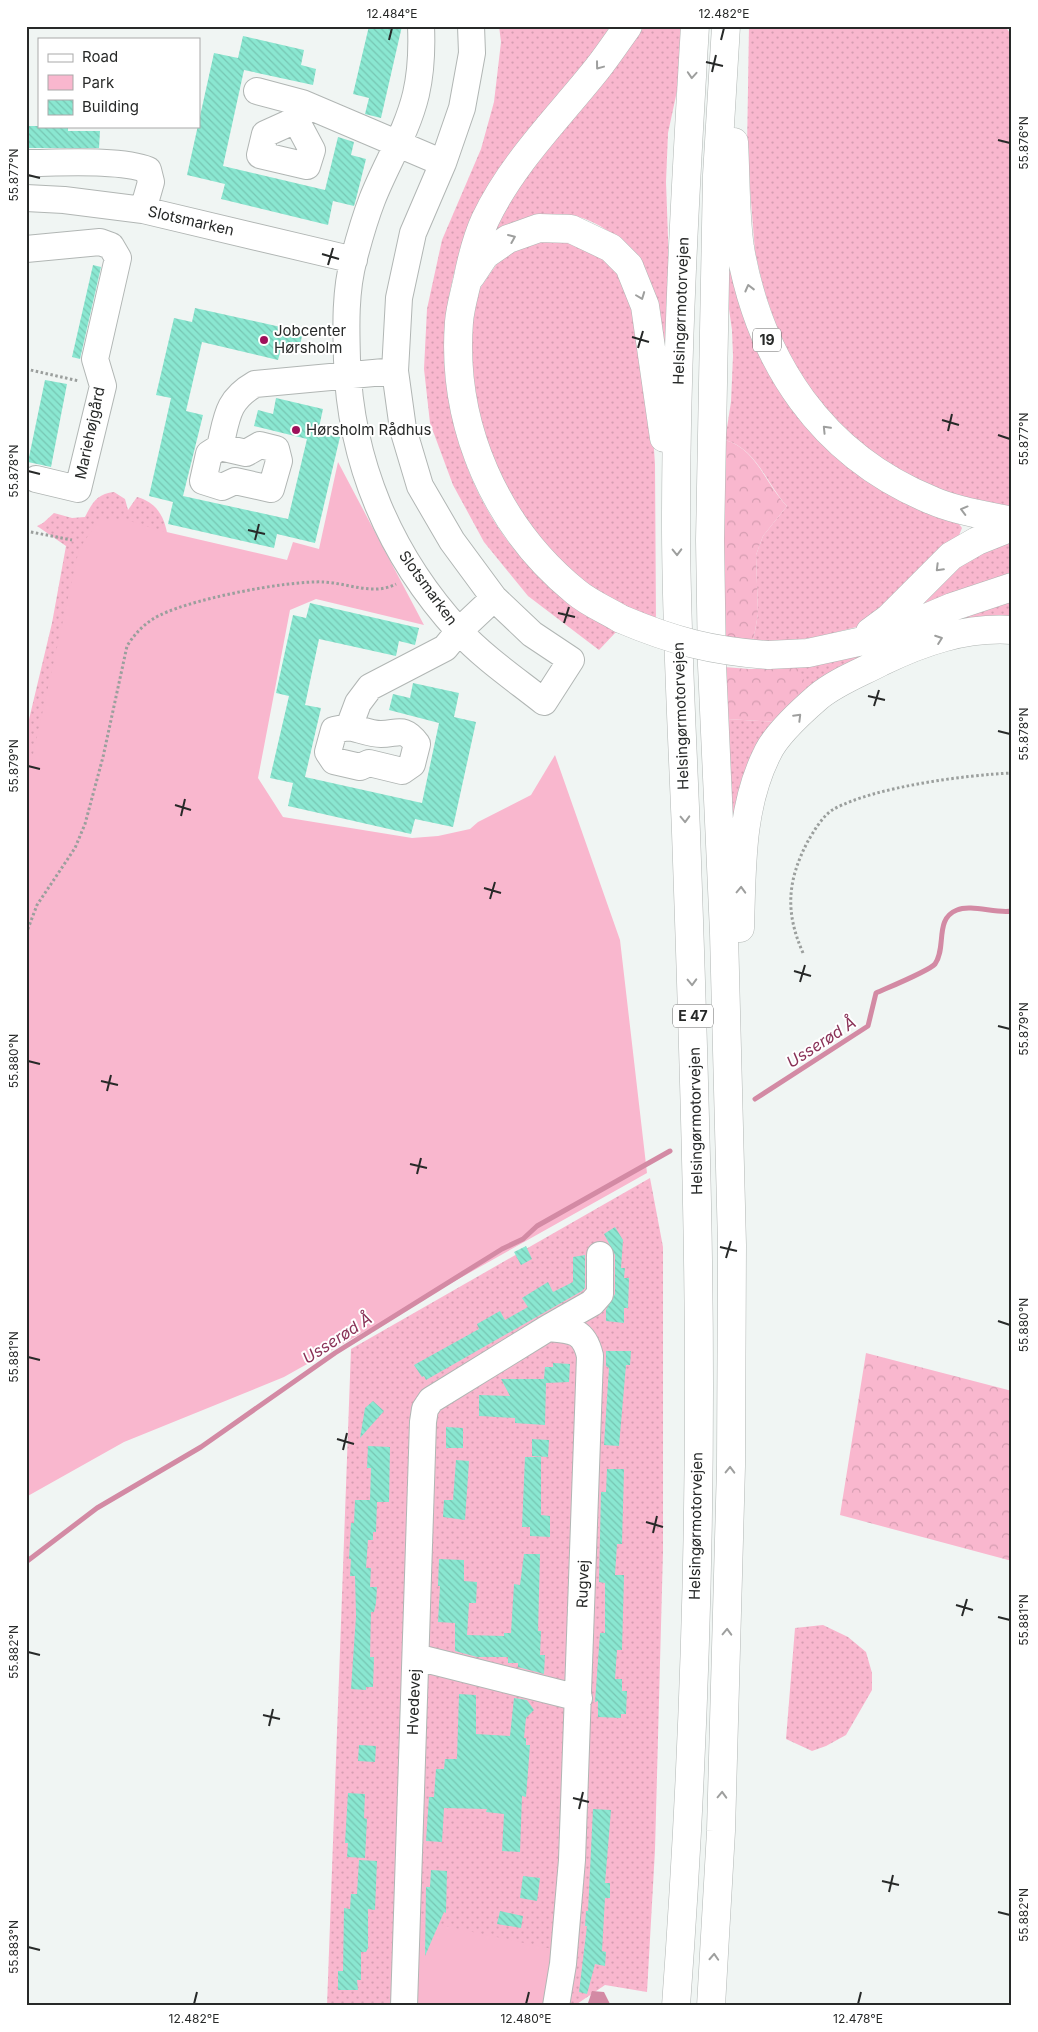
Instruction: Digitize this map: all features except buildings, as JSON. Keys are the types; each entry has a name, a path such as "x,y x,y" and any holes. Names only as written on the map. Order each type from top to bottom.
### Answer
{"highway":[{"path":"628,26 597,69 522,158 485,220 474,248 459,321 458,357 462,400 472,446 490,487 516,528 544,562 577,593 621,619 659,635 697,646 732,652 768,655 808,653 881,637 952,607 1012,587"},
{"name":"Helsingørmotorvejen","path":"676,2006 687,1840 698,1465 698,1266 694,1052 679,666 676,526 678,362 695,26"},
{"name":"19","path":"726,26 740,246 759,324 778,363 798,396 825,430 892,482 932,501 1012,521"},
{"name":"E 47","path":"711,2006 728,1614 732,1244 710,540 717,175 726,26"},
{"path":"466,284 485,255 508,239 539,228 571,229 611,248 630,266 645,306 676,526"},
{"path":"842,646 870,632 889,618 952,556 977,541 1012,527"},
{"path":"732,1244 743,1131 740,938 743,852 747,814 767,754 786,729 818,697 852,677 892,657 944,637 972,630 1012,630"}],"street":[{"name":"Slotsmarken","path":"421,26 422,52 416,95 398,144 373,199 354,260 346,319 347,375 353,426 364,474 384,522 414,574 459,631 491,662 544,702 571,660 532,634 494,598 452,541 420,486 403,429 395,371 399,298 413,232 443,162 462,108 472,53 471,26"},
{"path":"257,92 299,111 398,144 443,162"},
{"path":"26,163 96,164 140,167 148,170 151,182 142,210"},
{"name":"Slotsmarken","path":"26,198 64,200 142,210 354,260"},
{"name":"Mariehøjgård","path":"26,249 100,242 111,246 118,258 95,358 103,386 78,489 36,479"},
{"path":"220,446 230,406 241,392 255,384 395,371"},
{"name":"Slotsmarken","path":"349,726 358,703 370,687 445,648 459,631 494,598"},
{"name":"Rugvej","path":"556,2006 563,1964 572,1860 579,1698 589,1352 592,1303 600,1294 600,1255"},
{"path":"548,1328 592,1303"},
{"path":"548,1328 578,1333 586,1343 589,1352"},
{"name":"Hvedevej","path":"404,2006 422,1422 425,1409 431,1400 548,1328"},
{"path":"416,1657 579,1698"}],"path":[{"path":"26,369 103,386"},
{"path":"26,531 72,540"},
{"path":"26,934 37,905 74,848 86,824 103,757 127,646 136,632 154,618 183,606 253,590 305,581 373,589 392,586 414,574"},
{"path":"803,953 793,930 790,909 796,864 814,831 832,810 857,799 920,785 990,774 1012,773"}],"green space":[{"path":"499,26 617,26 463,246 450,293 445,334 446,376 453,418 465,460 481,499 503,534 529,566 570,602 616,632 599,650 528,596 484,542 453,485 430,423 424,369 427,309 442,240 481,149 494,102 501,42"},
{"path":"642,26 684,26 680,77 668,133 666,182 669,266 665,383 622,242 614,235 588,220 558,214 542,216 491,239 508,196"},
{"path":"749,26 1005,26 1012,36 1012,507 948,495 886,464 836,422 799,375 778,331 764,290 755,252 747,150"},
{"path":"728,231 779,386 953,516 962,528 957,540 860,626 818,637 787,641 753,642 758,614 756,555 763,536 787,506 753,459 736,444 725,440 731,402 733,356 732,330 725,281"},
{"path":"542,236 594,249 626,282 635,304 651,407 655,464 656,623 610,600 580,580 526,524 487,450 470,379 472,313 478,291 503,255"},
{"path":"725,440 745,451 753,459 787,506 763,536 756,555 758,614 753,642 723,638"},
{"path":"338,462 424,625 316,599 290,610 258,778 283,817 412,838 438,836 470,829 478,822 531,795 555,755 620,940 647,1173 284,1377 124,1442 26,1497 26,786 79,549 99,520 127,520 158,530 287,560 293,542 319,549"},
{"path":"114,492 125,499 128,510 137,497 155,507 165,524 168,538 26,929 26,732 52,623 66,546 37,526 54,513 72,518 85,517 90,507 99,497"},
{"path":"1012,537 1012,580 917,606 965,556"},
{"path":"1012,595 1012,623 804,699 797,667"},
{"path":"724,667 749,669 797,667 805,682 804,699 779,722 727,719"},
{"path":"727,719 779,722 733,871"},
{"path":"650,1178 663,1247 663,1551 655,1850 647,1992 605,1985 574,2006 327,2006 351,1349"},
{"path":"866,1353 1012,1391 1012,1561 840,1515"},
{"path":"823,1625 848,1637 866,1652 872,1673 872,1690 846,1735 812,1751 786,1739 795,1628"},
{"path":"412,1919 561,1951 553,2006 408,2006"}],"shaded area":[{"path":"592,1991 604,1992 611,2006 587,2006"}],"waterway":[{"name":"Usserød Å","path":"755,1099 868,1026 876,993 917,975 935,964 940,950 943,927 950,914 963,908 1012,911"},
{"name":"Usserød Å","path":"26,1562 97,1508 201,1447 335,1353 502,1249 523,1239 537,1226 670,1151"}],"place":[{"name":"Jobcenter Hørsholm","path":"264,340"},
{"name":"Hørsholm Rådhus","path":"296,430"}]}
